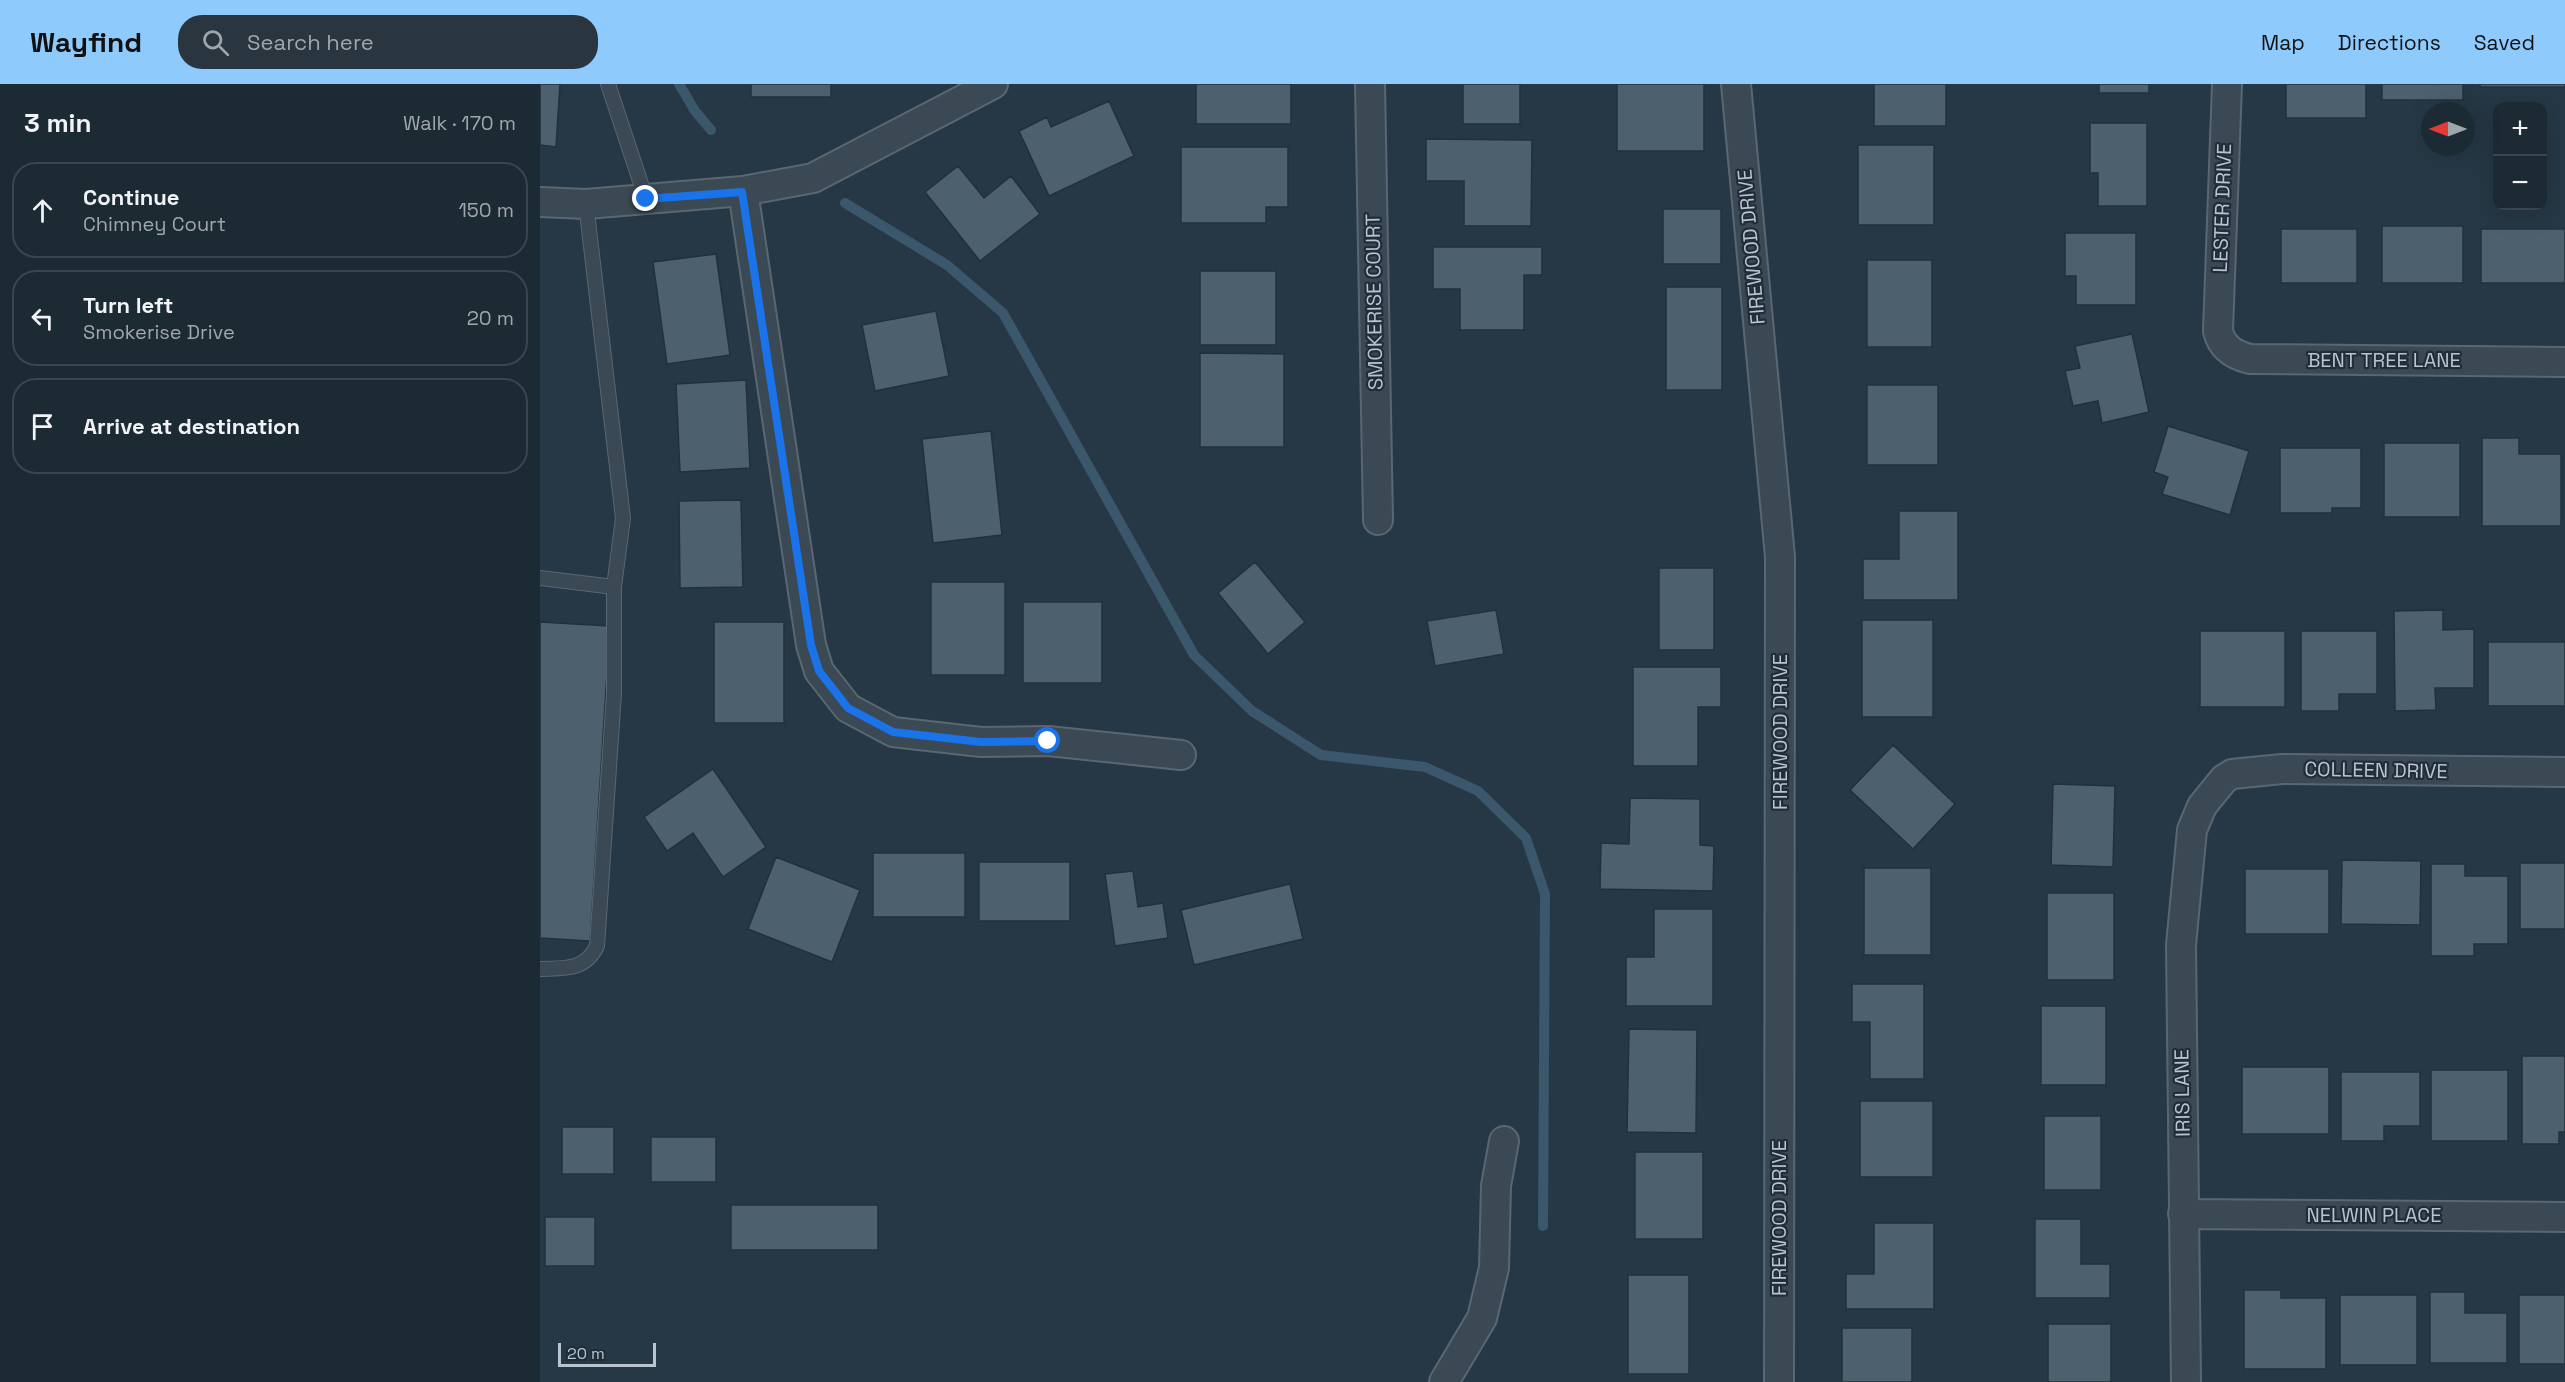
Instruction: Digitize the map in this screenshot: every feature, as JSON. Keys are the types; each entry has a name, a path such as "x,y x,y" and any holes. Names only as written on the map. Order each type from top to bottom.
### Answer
{"street":[{"path":"540,202 586,204 742,192 813,178 993,84"},
{"name":"SMOKERISE COURT","path":"1370,84 1378,520"},
{"name":"FIREWOOD DRIVE","path":"1736,84 1780,557 1779,1382"},
{"name":"LESTER DRIVE","path":"2218,331 2227,84"},
{"path":"742,192 811,645 819,671 840,699 848,708 893,732 981,742 1048,741 1181,755"},
{"name":"BENT TREE LANE","path":"2218,331 2221,343 2237,356 2250,359 2565,362"},
{"name":"COLLEEN DRIVE","path":"2202,806 2224,779 2232,774 2282,769 2565,772"},
{"name":"IRIS LANE","path":"2186,1382 2181,945 2192,830 2202,806"},
{"path":"1444,1382 1482,1318 1494,1268 1496,1186 1504,1141"},
{"name":"NELWIN PLACE","path":"2184,1214 2565,1217"}],"lane":[{"path":"608,84 646,199"},
{"path":"540,969 578,967 590,959 597,946 614,693 614,587 623,518 586,204"},
{"path":"540,578 614,587"}],"building":[{"path":"540,84 560,84 556,147 540,145"},
{"path":"751,84 831,84 831,97 751,97"},
{"path":"1196,84 1291,84 1291,124 1196,124"},
{"path":"1463,84 1520,84 1520,124 1463,124"},
{"path":"1617,84 1704,84 1704,151 1617,151"},
{"path":"1874,84 1946,84 1946,126 1874,126"},
{"path":"2099,84 2149,84 2149,93 2099,93"},
{"path":"2286,84 2366,84 2366,118 2286,118"},
{"path":"2382,84 2463,84 2463,100 2382,100"},
{"path":"2480,84 2565,84 2565,87 2480,87"},
{"path":"1109,101 1134,156 1049,196 1019,131 1047,117 1051,127"},
{"path":"2090,123 2147,123 2147,206 2098,206 2098,173 2090,173"},
{"path":"1426,139 1532,140 1531,226 1464,226 1464,181 1426,181"},
{"path":"1858,145 1934,145 1934,225 1858,225"},
{"path":"1181,147 1288,147 1288,207 1266,207 1266,223 1181,223"},
{"path":"958,166 984,198 1011,176 1040,214 980,261 925,192"},
{"path":"1663,209 1721,209 1721,264 1663,264"},
{"path":"2382,226 2463,226 2463,283 2382,283"},
{"path":"2281,229 2357,229 2357,283 2281,283"},
{"path":"2481,229 2565,229 2565,283 2481,283"},
{"path":"2065,233 2136,233 2136,305 2076,305 2076,276 2065,276"},
{"path":"1433,247 1542,247 1542,275 1524,275 1524,330 1460,330 1460,289 1433,289"},
{"path":"716,254 730,355 667,364 653,262"},
{"path":"1867,260 1932,260 1932,347 1867,347"},
{"path":"1200,271 1276,271 1276,345 1200,345"},
{"path":"1666,287 1722,287 1722,390 1666,390"},
{"path":"936,311 949,376 875,391 862,325"},
{"path":"2132,334 2149,412 2102,423 2098,401 2073,406 2065,371 2080,368 2075,346"},
{"path":"1200,353 1284,354 1284,447 1200,447"},
{"path":"746,380 750,468 680,472 676,384"},
{"path":"1867,385 1938,385 1938,465 1867,465"},
{"path":"2168,426 2249,451 2230,515 2162,494 2168,477 2154,472"},
{"path":"991,431 1002,535 933,543 922,439"},
{"path":"2482,438 2519,438 2519,454 2561,454 2561,526 2482,526"},
{"path":"2384,443 2460,443 2460,517 2384,517"},
{"path":"2280,448 2361,448 2361,508 2332,508 2332,513 2280,513"},
{"path":"741,500 743,587 680,588 679,501"},
{"path":"1899,511 1958,511 1958,600 1863,600 1863,559 1899,559"},
{"path":"1255,562 1305,622 1268,654 1218,593"},
{"path":"1659,568 1714,568 1714,650 1659,650"},
{"path":"931,582 1005,582 1005,675 931,675"},
{"path":"1023,602 1102,602 1102,683 1023,683"},
{"path":"1496,610 1504,654 1435,666 1427,621"},
{"path":"2443,610 2443,630 2474,629 2474,688 2435,688 2436,710 2395,711 2394,611"},
{"path":"1862,620 1933,620 1933,717 1862,717"},
{"path":"540,622 610,626 590,941 540,938"},
{"path":"714,622 784,622 784,723 714,723"},
{"path":"2200,631 2285,631 2285,707 2200,707"},
{"path":"2301,631 2377,631 2377,694 2339,694 2339,711 2301,711"},
{"path":"2488,642 2565,642 2565,706 2488,706"},
{"path":"1633,667 1721,667 1721,707 1698,707 1698,766 1633,766"},
{"path":"1893,745 1955,804 1913,849 1850,790"},
{"path":"713,769 766,847 723,877 693,833 667,851 644,817"},
{"path":"2053,784 2115,786 2113,867 2051,865"},
{"path":"1630,798 1700,799 1700,845 1714,846 1713,891 1600,889 1601,843 1629,844"},
{"path":"873,853 965,853 965,917 873,917"},
{"path":"776,857 860,890 832,962 748,929"},
{"path":"2342,860 2421,861 2420,925 2341,924"},
{"path":"979,862 1070,862 1070,921 979,921"},
{"path":"2520,863 2565,863 2565,929 2520,929"},
{"path":"2431,864 2465,864 2465,876 2508,876 2508,944 2474,944 2474,956 2431,956"},
{"path":"1864,868 1931,868 1931,955 1864,955"},
{"path":"2245,869 2329,869 2329,934 2245,934"},
{"path":"1133,871 1138,907 1163,903 1168,938 1115,946 1105,874"},
{"path":"1290,884 1303,939 1194,965 1181,910"},
{"path":"2047,893 2114,893 2114,980 2047,980"},
{"path":"1654,909 1713,909 1713,1006 1626,1006 1626,957 1654,957"},
{"path":"1852,984 1924,984 1924,1079 1870,1079 1870,1022 1852,1022"},
{"path":"2041,1006 2106,1006 2106,1085 2041,1085"},
{"path":"1629,1029 1697,1030 1696,1133 1627,1132"},
{"path":"2522,1056 2565,1056 2565,1132 2559,1132 2559,1144 2522,1144"},
{"path":"2242,1067 2329,1067 2329,1134 2242,1134"},
{"path":"2431,1070 2508,1070 2508,1141 2431,1141"},
{"path":"2341,1072 2420,1072 2420,1126 2384,1126 2384,1141 2341,1141"},
{"path":"1860,1101 1933,1101 1933,1177 1860,1177"},
{"path":"2044,1116 2101,1116 2101,1190 2044,1190"},
{"path":"562,1127 614,1127 614,1174 562,1174"},
{"path":"651,1137 716,1137 716,1182 651,1182"},
{"path":"1635,1152 1703,1152 1703,1239 1635,1239"},
{"path":"731,1205 878,1205 878,1250 731,1250"},
{"path":"545,1217 595,1217 595,1266 545,1266"},
{"path":"2035,1219 2081,1219 2081,1264 2110,1264 2110,1298 2035,1298"},
{"path":"1874,1223 1934,1223 1934,1309 1846,1309 1846,1274 1874,1274"},
{"path":"1628,1275 1689,1275 1689,1374 1628,1374"},
{"path":"2244,1290 2281,1290 2281,1298 2326,1298 2326,1369 2244,1369"},
{"path":"2430,1292 2465,1292 2465,1313 2507,1313 2507,1363 2430,1363"},
{"path":"2340,1295 2417,1295 2417,1365 2340,1365"},
{"path":"2519,1295 2565,1295 2565,1364 2519,1364"},
{"path":"2048,1324 2111,1324 2111,1382 2048,1382"},
{"path":"1842,1328 1912,1328 1912,1382 1842,1382"}],"waterway":[{"path":"679,84 695,111 711,130"},
{"path":"845,203 947,265 1003,313 1194,655 1252,711 1321,755 1425,767 1478,791 1526,838 1545,894 1543,1226"}],"route":[{"path":"646,199 742,192 811,645 819,671 848,708 893,732 981,742 1048,741"}]}
